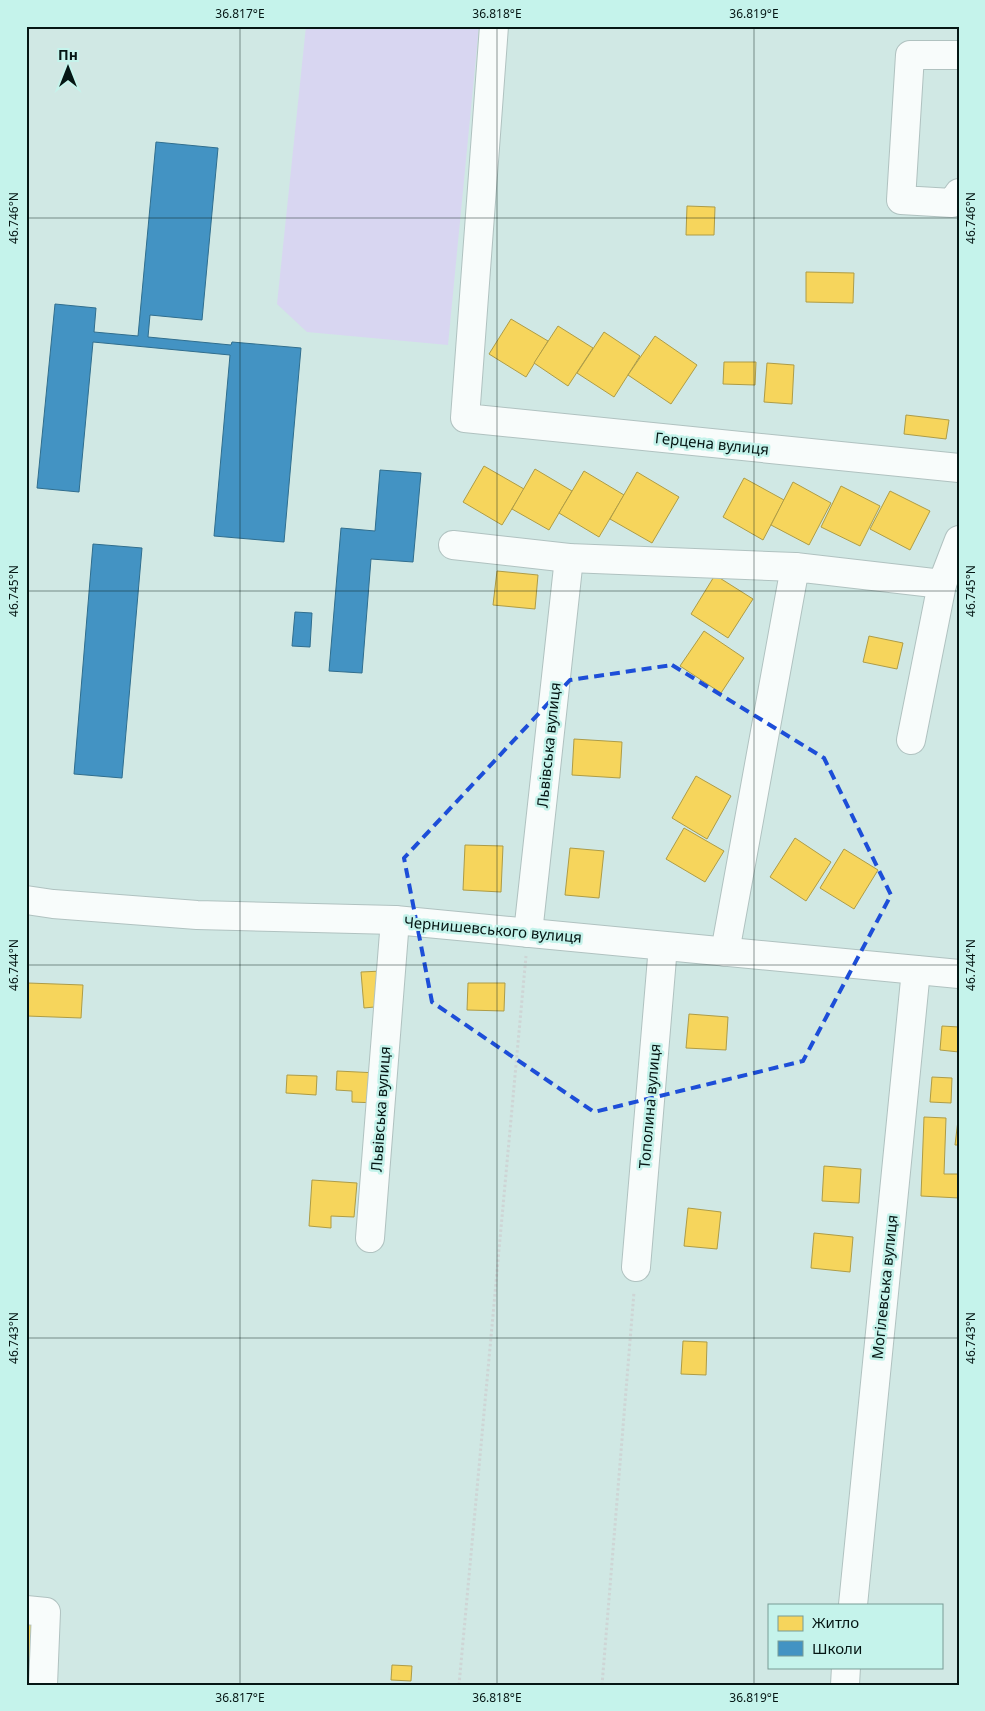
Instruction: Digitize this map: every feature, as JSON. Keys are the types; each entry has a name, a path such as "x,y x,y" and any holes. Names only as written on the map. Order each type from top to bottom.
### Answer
{"street":[{"name":"Герцена вулиця","path":"494,26 465,418 959,468"},
{"path":"959,55 910,55 901,200 952,203 959,193"},
{"path":"911,740 942,584 959,540"},
{"path":"453,545 569,558 795,567 942,584"},
{"name":"Львівська вулиця","path":"528,933 569,558"},
{"path":"725,952 795,567"},
{"name":"Чернишевського вулиця","path":"26,900 53,904 197,915 395,920 959,974"},
{"name":"Львівська вулиця","path":"370,1238 395,920"},
{"name":"Тополина вулиця","path":"636,1267 663,946"},
{"name":"Могілевська вулиця","path":"853,1604 916,970"},
{"path":"36,1611 43,1685"},
{"path":"845,1685 846,1668"}],"path":[{"path":"459,1685 528,933"},
{"path":"602,1685 636,1267"}],"highlighted area":[{"path":"672,665 824,758 891,895 803,1061 594,1112 432,1002 404,858 570,680"}],"shaded area":[{"path":"306,26 479,26 448,345 307,332 277,304"}],"building: Житло":[{"path":"687,206 715,207 714,235 686,235"},
{"path":"806,272 854,273 853,303 806,302"},
{"path":"511,319 548,341 526,377 489,354"},
{"path":"558,326 593,348 568,386 534,363"},
{"path":"604,332 640,356 614,397 577,373"},
{"path":"655,336 697,365 671,404 628,375"},
{"path":"724,362 756,362 755,385 723,384"},
{"path":"767,363 794,365 792,404 764,402"},
{"path":"906,415 949,420 946,439 904,434"},
{"path":"484,466 524,489 502,525 463,502"},
{"path":"535,469 572,491 549,530 512,509"},
{"path":"584,471 624,495 599,537 559,513"},
{"path":"637,472 679,497 652,543 610,519"},
{"path":"744,478 784,500 763,540 723,517"},
{"path":"793,482 831,503 809,545 771,525"},
{"path":"841,486 880,506 860,546 821,527"},
{"path":"890,491 930,511 910,550 870,529"},
{"path":"497,571 538,575 535,609 493,605"},
{"path":"715,575 753,599 728,638 691,614"},
{"path":"704,631 744,658 721,693 680,666"},
{"path":"869,636 903,643 897,669 863,662"},
{"path":"574,739 622,742 620,778 572,775"},
{"path":"696,776 731,796 707,839 672,818"},
{"path":"684,828 724,851 705,882 666,859"},
{"path":"795,838 831,862 806,901 770,877"},
{"path":"465,845 503,846 501,892 463,890"},
{"path":"570,848 604,851 599,898 565,895"},
{"path":"844,849 878,870 854,909 820,888"},
{"path":"382,971 385,1006 364,1008 361,972"},
{"path":"28,983 83,985 81,1018 27,1016"},
{"path":"468,983 505,983 504,1011 467,1010"},
{"path":"689,1014 728,1017 726,1050 686,1048"},
{"path":"942,1026 959,1027 959,1052 940,1050"},
{"path":"337,1071 378,1073 377,1103 352,1102 352,1091 336,1090"},
{"path":"287,1075 317,1076 316,1095 286,1093"},
{"path":"932,1077 952,1078 951,1103 930,1102"},
{"path":"959,1112 959,1145 955,1145"},
{"path":"924,1117 946,1118 944,1174 959,1174 959,1198 921,1196"},
{"path":"824,1166 861,1169 859,1203 822,1201"},
{"path":"312,1180 357,1183 354,1217 331,1216 331,1228 309,1226"},
{"path":"688,1208 721,1212 717,1249 684,1246"},
{"path":"814,1233 853,1237 850,1272 811,1268"},
{"path":"683,1341 707,1342 706,1375 681,1374"},
{"path":"26,1623 35,1623 32,1674 26,1673"},
{"path":"392,1665 412,1666 411,1681 391,1680"}],"building: Школи":[{"path":"156,142 218,148 202,320 150,315 148,337 231,345 232,342 301,348 284,542 214,536 230,355 93,342 79,492 37,488 55,304 96,308 94,332 138,336"},
{"path":"380,470 421,473 413,562 371,559 362,673 329,671 341,528 375,531"},
{"path":"93,544 142,548 122,778 74,774"},
{"path":"295,612 312,613 310,647 292,646"}]}
